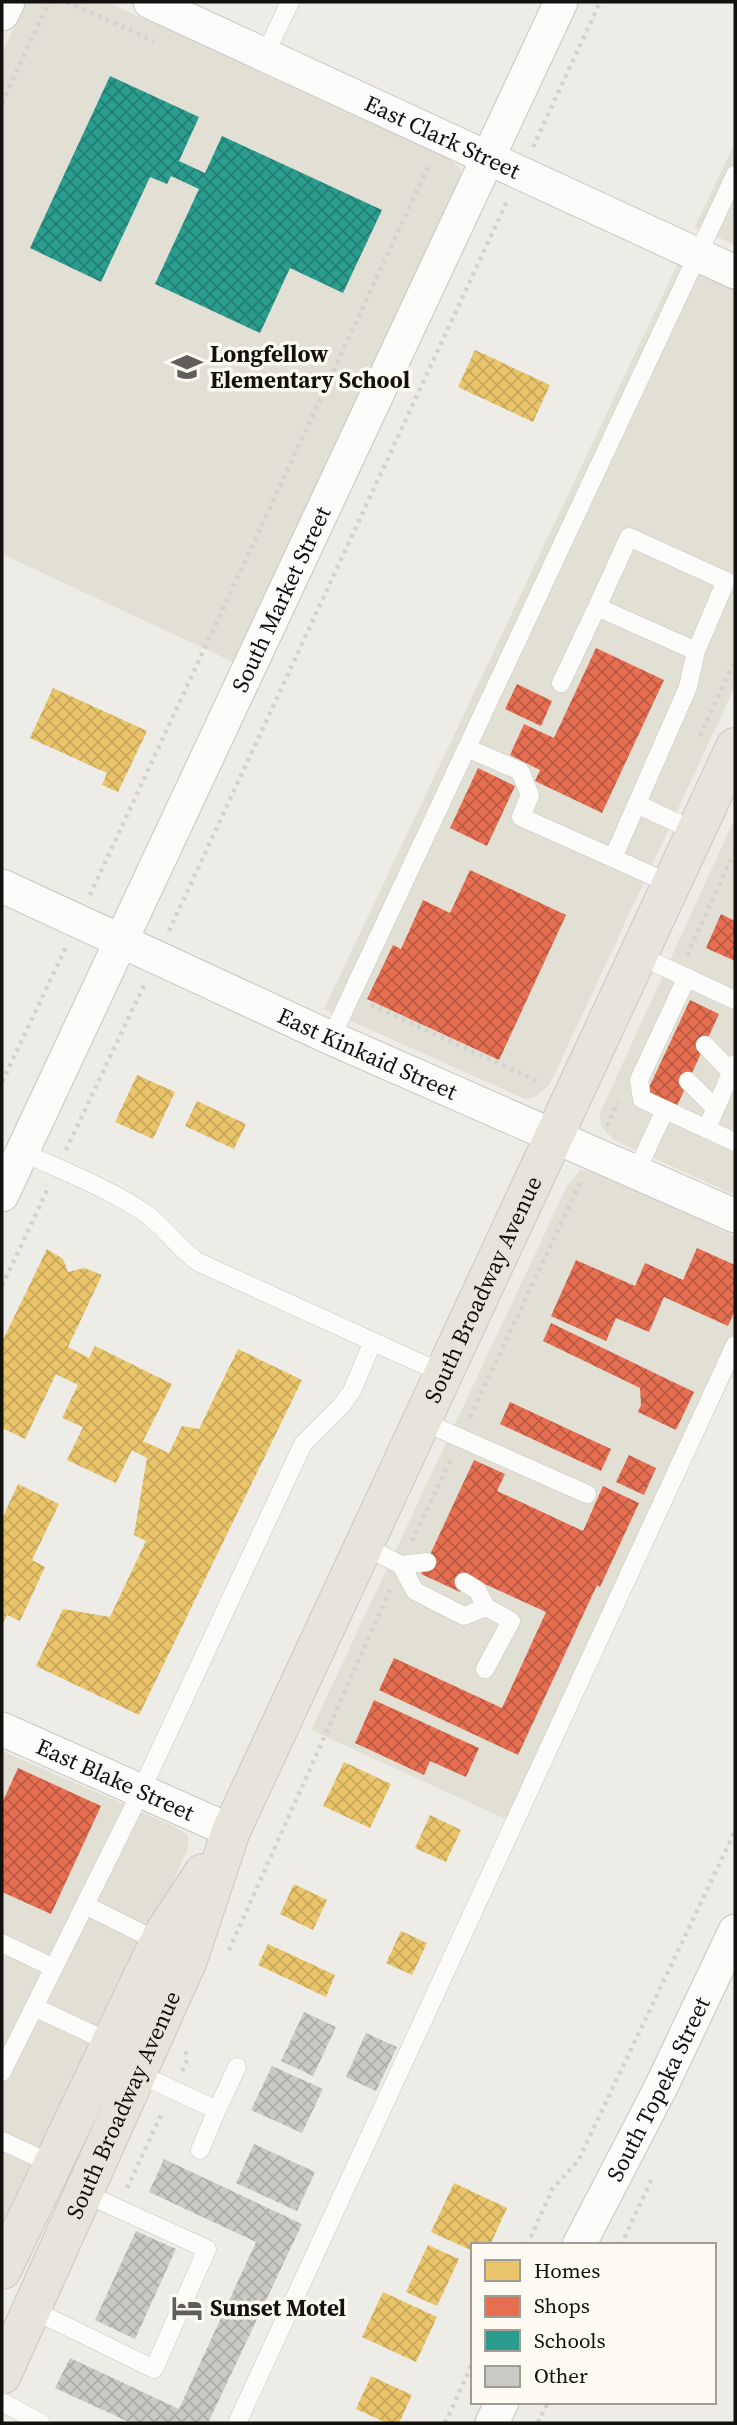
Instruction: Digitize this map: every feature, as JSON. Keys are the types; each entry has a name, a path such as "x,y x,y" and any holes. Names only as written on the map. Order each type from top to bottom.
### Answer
{"main road":[{"name":"South Broadway Avenue","path":"2,2375 31,2309 100,2201 137,2073 188,1961 231,1830 671,884 732,765"},
{"name":"South Broadway Avenue","path":"2,2270 159,1942 231,1830"}],"street":[{"path":"2,14 8,2"},
{"name":"East Clark Street","path":"150,2 735,272"},
{"name":"South Market Street","path":"2,1195 561,2"},
{"name":"East Kinkaid Street","path":"2,886 331,1038 735,1216"},
{"name":"East Blake Street","path":"2,1729 231,1830"},
{"name":"South Topeka Street","path":"580,2243 661,2087 735,1931"},
{"path":"492,2423 501,2404"}],"lane":[{"path":"265,55 290,2"},
{"path":"331,1038 735,175"},
{"path":"561,683 629,537 731,582 696,651 688,687 613,858"},
{"path":"597,607 696,651"},
{"path":"467,748 520,771 530,795 521,817 671,884"},
{"path":"637,804 696,832"},
{"path":"638,955 735,1000"},
{"path":"682,975 675,1016 659,1052 639,1080 642,1099 735,1142"},
{"path":"705,1045 733,1068 707,1128"},
{"path":"688,1082 715,1108"},
{"path":"636,1172 665,1110"},
{"path":"22,1152 139,1209 198,1262 444,1374"},
{"path":"2,2072 141,1789 303,1444 341,1406 352,1391 373,1342"},
{"path":"237,2423 735,1345"},
{"path":"422,1421 587,1494"},
{"path":"365,1546 401,1565 415,1591 464,1616 486,1607"},
{"path":"401,1565 426,1562"},
{"path":"464,1583 477,1590 486,1607 511,1621 485,1669"},
{"path":"85,1905 159,1942"},
{"path":"2,1943 54,1968"},
{"path":"34,2007 111,2043"},
{"path":"200,2150 237,2067"},
{"path":"137,2073 217,2110"},
{"path":"2,2141 52,2164"},
{"path":"31,2309 154,2369 207,2249 100,2201"},
{"path":"2,2402 41,2423"}],"path":[{"path":"2,103 49,2"},
{"path":"2,1286 600,2"},
{"path":"2,1082 429,165"},
{"path":"696,744 735,660"},
{"path":"682,975 735,851"},
{"path":"351,996 539,1082 532,1097 514,1119"},
{"path":"224,1959 401,1565 620,1097"},
{"path":"528,2243 553,2188 578,2161 735,1831"},
{"path":"100,2201 173,2090 186,2063 187,2038"},
{"path":"445,2423 471,2366"},
{"path":"538,2423 547,2404"}],"shaded area":[{"name":"Longfellow Elementary School","path":"26,2 107,2 449,159 461,169 460,180 235,663 2,554 2,54"},
{"path":"735,142 735,245 695,227"},
{"path":"680,259 735,285 735,686 549,1085 535,1097 525,1099 324,1009"},
{"path":"735,818 735,1195 614,1140 601,1126 600,1113"},
{"path":"580,1170 595,1171 735,1236 735,1369 521,1826 311,1730 567,1186"},
{"path":"2,1751 178,1828 188,1836 188,1848 154,1924 2,2226"}],"building: Homes":[{"path":"475,350 550,385 533,422 458,387"},
{"path":"53,688 147,731 118,792 102,785 107,773 30,738"},
{"path":"137,1075 175,1092 153,1139 115,1122"},
{"path":"197,1101 246,1124 234,1149 185,1126"},
{"path":"47,1249 63,1259 68,1272 84,1268 102,1275 68,1347 89,1358 95,1346 172,1384 143,1441 169,1453 182,1426 199,1429 238,1349 302,1380 139,1715 36,1666 63,1609 110,1617 146,1541 134,1535 147,1458 132,1450 116,1483 67,1460 83,1427 62,1418 78,1385 56,1374 25,1439 2,1428 2,1342"},
{"path":"18,1484 59,1504 32,1560 45,1567 20,1621 7,1615 2,1625 2,1519"},
{"path":"344,1762 391,1784 370,1828 323,1806"},
{"path":"430,1815 461,1830 446,1862 415,1848"},
{"path":"294,1884 327,1900 313,1930 280,1914"},
{"path":"401,1931 427,1943 412,1975 386,1963"},
{"path":"268,1944 335,1975 326,1997 258,1965"},
{"path":"454,2183 507,2208 491,2243 471,2243 471,2250 431,2232"},
{"path":"428,2245 459,2259 437,2306 406,2292"},
{"path":"383,2292 437,2317 416,2362 362,2337"},
{"path":"371,2376 412,2395 399,2423 387,2423 356,2409"}],"building: Shops":[{"path":"596,648 664,680 602,813 535,781 540,770 510,755 524,724 554,738"},
{"path":"517,684 552,701 541,726 505,709"},
{"path":"478,768 515,786 487,846 450,828"},
{"path":"470,870 566,915 499,1060 367,999 393,945 401,949 423,900 450,913"},
{"path":"721,914 735,921 735,961 706,948"},
{"path":"690,1000 719,1014 676,1108 646,1094"},
{"path":"697,1248 735,1265 735,1311 728,1326 664,1297 649,1332 616,1318 606,1341 551,1316 576,1260 635,1286 645,1263 683,1280"},
{"path":"551,1323 694,1392 676,1430 638,1412 641,1405 640,1388 543,1341"},
{"path":"510,1402 611,1449 601,1471 500,1424"},
{"path":"629,1455 656,1468 644,1495 616,1482"},
{"path":"474,1460 505,1474 497,1491 583,1531 603,1486 639,1503 600,1587 597,1585 518,1755 379,1690 394,1658 502,1708 546,1612 467,1576 460,1592 421,1574"},
{"path":"374,1700 479,1748 466,1777 430,1761 424,1775 355,1743"},
{"path":"18,1768 101,1806 51,1914 2,1892 2,1803"}],"building: Schools":[{"path":"110,76 199,117 179,161 205,173 222,136 382,210 343,293 290,268 260,333 155,284 199,189 171,176 167,184 150,177 101,282 30,248"}],"building: Other":[{"path":"304,2012 336,2027 313,2076 281,2061"},
{"path":"366,2033 397,2047 376,2091 346,2077"},
{"path":"272,2066 323,2089 302,2133 251,2110"},
{"path":"254,2144 315,2172 297,2211 236,2183"},
{"path":"164,2159 302,2224 208,2423 131,2423 55,2388 70,2358 179,2409 256,2242 149,2192"},
{"path":"136,2231 176,2249 135,2339 95,2320"}],"place":[{"name":"Longfellow Elementary School","path":"187,367"},
{"name":"Sunset Motel","path":"187,2308"}]}
